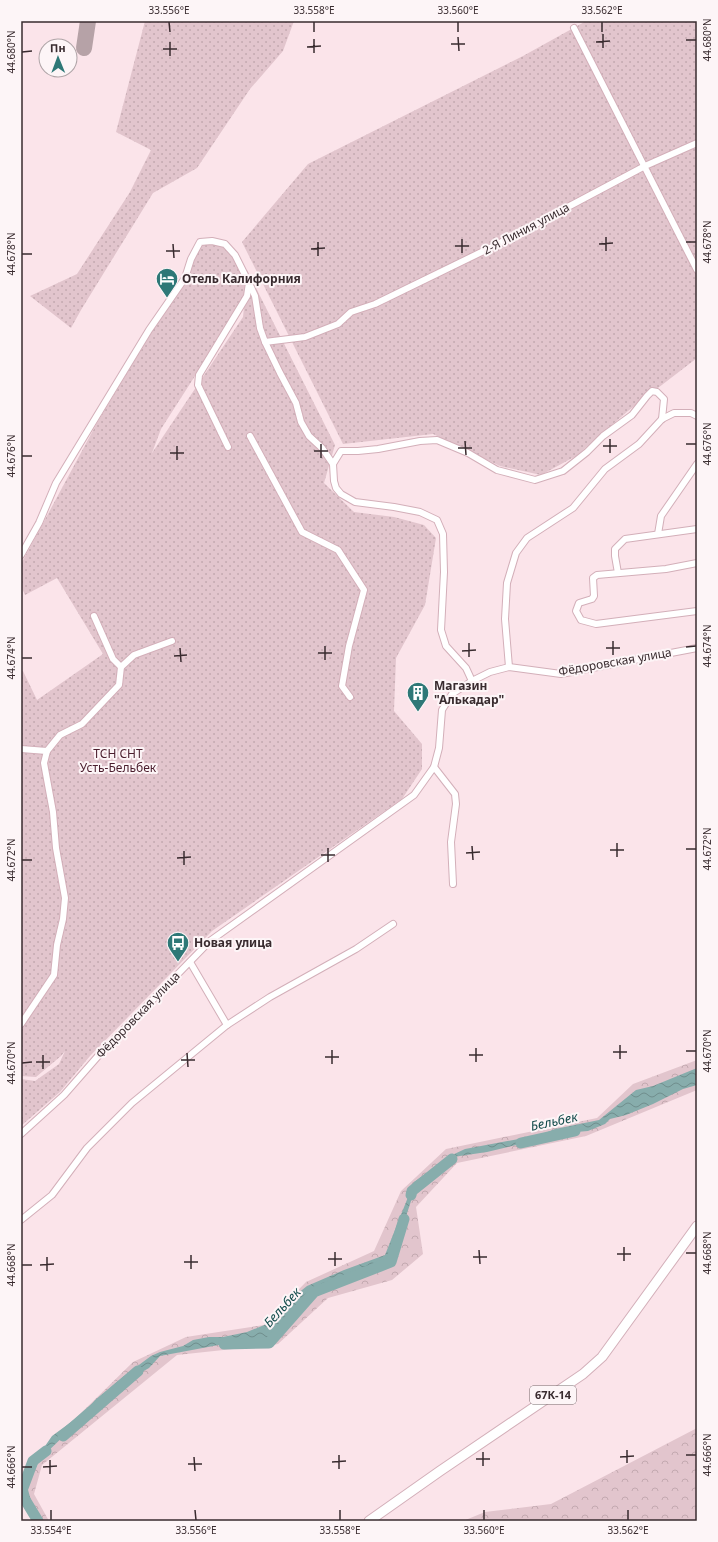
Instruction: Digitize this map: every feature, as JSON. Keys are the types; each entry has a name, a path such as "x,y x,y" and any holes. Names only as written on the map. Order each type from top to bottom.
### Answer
{"main road":[{"name":"67К-14","path":"369,1521 583,1374 602,1357 697,1226"}],"street":[{"path":"574,28 697,270"},
{"name":"2-Я Линия улица","path":"265,342 305,337 338,324 351,312 375,304 500,243 645,166 697,143"},
{"path":"21,555 39,523 56,484 149,330 185,278 191,259 200,242 212,241 225,244 235,255 249,283 254,296 260,328 265,342 296,403 301,422 309,436 322,448 333,464 336,488 341,494 355,502 394,506 420,512 437,520 443,534 444,572 441,630 446,646 466,668 472,681"},
{"path":"228,447 198,385 198,380 199,375 247,296 249,283"},
{"path":"333,464 341,451 378,449 420,440 438,440 468,453 497,470 535,480 563,471 587,452 603,436 632,415 646,396 652,392 657,392 664,399 662,419"},
{"path":"509,667 505,618 507,583 516,553 527,538 573,508 605,468 639,444 662,419 674,413 691,413 697,416"},
{"path":"250,436 302,532 338,550 364,590 348,646 342,686 350,697"},
{"path":"658,534 661,516 697,464"},
{"path":"618,573 614,556 615,548 625,539 697,530"},
{"path":"697,563 666,569 597,575 593,578 594,596 592,599 579,603 576,611 581,620 596,624 697,611"},
{"path":"94,616 113,659 121,667"},
{"path":"21,1024 54,975 57,945 63,919 65,898 56,848 53,812 44,763 46,751 60,736 82,724 118,685 121,667 134,655 172,641"},
{"name":"Фёдоровская улица","path":"21,1134 64,1096 98,1055 210,941 414,795 434,767 439,748 442,710 452,694 472,681 490,672 509,667 561,674 697,648"},
{"path":"21,749 46,751"},
{"path":"434,767 455,794 456,804 451,842 452,884"},
{"path":"21,1220 52,1195 87,1148 132,1103 227,1025 270,996 356,949 393,924"},
{"path":"190,962 227,1025"}],"green space":[{"path":"145,21 294,21 283,51 250,89 197,168 153,193 71,328 30,296 77,274 130,192 151,150 116,132"},
{"path":"586,21 697,21 697,358 628,411 576,456 541,475 500,466 433,434 343,444 242,242 308,164 523,56"},
{"name":"ТСН СНТ Усть-Бельбек","path":"211,243 224,245 234,256 246,278 247,270 335,445 324,483 354,512 394,517 424,525 436,538 425,605 396,658 394,711 422,744 422,769 402,799 212,931 90,1056 60,1092 21,1126 21,1079 35,1081 59,1064 65,1051 36,1077 21,1076 21,671 23,671 37,700 103,654 57,578 25,595 21,586 21,564 97,423 150,335 201,244","holes":["245,298 243,317 152,453 161,429"]},
{"path":"697,1060 697,1090 586,1136 457,1163 416,1207 423,1254 392,1280 328,1298 278,1344 177,1355 42,1465 34,1494 49,1521 33,1521 23,1501 20,1488 23,1474 27,1466 133,1362 186,1337 264,1325 306,1282 374,1251 401,1191 446,1149 597,1118 633,1084"},
{"path":"697,1428 697,1521 463,1521 485,1512 551,1504"}],"water":[{"name":"Бельбек","path":"697,1068 697,1085 683,1089 626,1115 610,1119 605,1124 588,1131 565,1133 487,1152 453,1157 450,1164 430,1176 414,1192 391,1262 314,1292 269,1343 224,1344 160,1356 149,1368 128,1380 71,1429 40,1459 27,1486 34,1509 43,1521 36,1521 29,1510 22,1493 23,1481 25,1475 52,1436 86,1411 95,1400 151,1356 183,1346 193,1340 209,1337 223,1337 247,1332 274,1321 291,1303 297,1294 307,1286 344,1270 385,1255 414,1182 450,1156 465,1149 540,1135 555,1129 599,1120 636,1090 653,1086"}],"waterway":[{"name":"Бельбек","path":"521,1143 575,1131"},
{"name":"Бельбек","path":"411,1195 412,1191 452,1159"},
{"name":"Бельбек","path":"224,1344 269,1343 314,1292 391,1262 404,1219"},
{"name":"Бельбек","path":"63,1436 138,1371"},
{"name":"Бельбек","path":"38,1521 21,1493 33,1461 46,1451"}],"taxiway":[{"path":"84,48 88,21"}],"place":[{"name":"Отель Калифорния","path":"167,298"},
{"name":"Магазин \"Алькадар\"","path":"418,712"},
{"name":"Новая улица","path":"178,962"}]}
